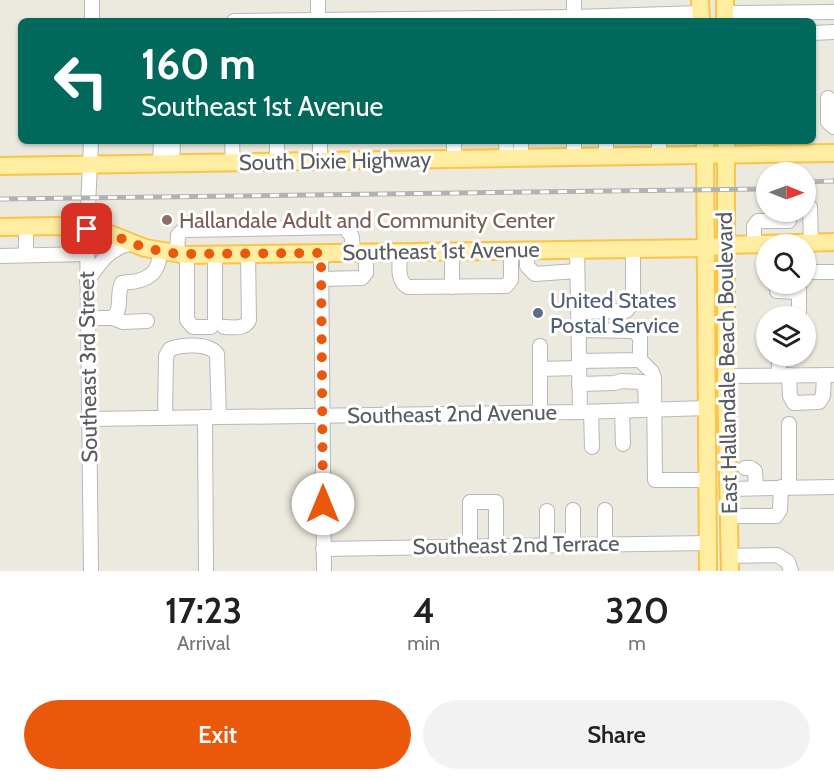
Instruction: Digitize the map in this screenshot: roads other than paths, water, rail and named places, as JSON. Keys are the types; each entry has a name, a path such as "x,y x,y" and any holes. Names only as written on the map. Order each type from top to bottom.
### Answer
{"main road":[{"name":"South Dixie Highway","path":"0,166 454,159 514,149 800,147 834,153"},
{"name":"East Hallandale Beach Boulevard","path":"706,148 708,571"},
{"name":"East Hallandale Beach Boulevard","path":"726,148 729,563"},
{"name":"Southeast 1st Avenue","path":"0,227 87,229 110,234 160,252 182,255 706,248 725,244 754,244"},
{"name":"Southeast 1st Avenue","path":"816,243 834,242"},
{"path":"707,408 718,426 719,480 729,489"},
{"path":"708,516 719,571"}],"street":[{"path":"92,0 92,18"},
{"path":"318,0 318,18"},
{"path":"574,0 574,18"},
{"path":"632,18 657,7 678,7 700,11"},
{"path":"725,11 828,12 823,32"},
{"path":"828,98 828,122 834,128"},
{"name":"Southeast 3rd Street","path":"91,144 87,191 87,281 91,571"},
{"path":"162,144 166,163"},
{"path":"166,163 172,144"},
{"path":"232,144 233,163"},
{"path":"277,144 277,162"},
{"path":"320,144 320,161"},
{"path":"454,144 454,159"},
{"path":"754,244 754,226 757,222"},
{"path":"26,226 26,255"},
{"path":"215,254 216,322 211,327 193,327 187,320 182,255 178,236 183,230 345,227 352,237 355,252 365,276 321,279"},
{"path":"87,281 105,257 117,247 131,243"},
{"path":"577,249 579,384 592,447"},
{"path":"578,312 626,311 631,308 633,303 633,249"},
{"path":"519,250 527,266 535,274 577,271"},
{"path":"400,252 403,285 452,287 506,286 511,280 519,250"},
{"path":"452,251 452,287"},
{"path":"113,318 119,310 119,288 122,283 138,281 156,271 160,252"},
{"path":"345,279 355,252"},
{"path":"321,253 324,571"},
{"path":"0,256 87,254"},
{"path":"224,327 243,327 249,320 248,254"},
{"path":"816,272 834,272"},
{"path":"88,318 113,318 123,322 147,321"},
{"path":"578,330 634,331 640,337 640,360 652,372 654,378 650,410"},
{"path":"165,418 166,356 170,349 184,346 213,349 217,354 212,417 206,571"},
{"path":"540,346 540,413"},
{"path":"540,369 640,360"},
{"path":"726,376 784,375 829,375 819,402 794,403 790,396 784,375 782,366"},
{"path":"579,384 642,382 650,410 655,480 708,480"},
{"name":"Southeast 2nd Avenue","path":"89,419 540,413 707,408"},
{"path":"622,411 623,444"},
{"path":"729,516 776,516 780,510 785,487 789,424"},
{"path":"745,468 755,471 756,488"},
{"path":"729,489 834,487"},
{"path":"470,546 470,502 496,501 496,546"},
{"path":"573,510 573,544"},
{"path":"605,510 605,543"},
{"path":"547,511 547,544"},
{"name":"Southeast 2nd Terrace","path":"323,549 708,543"},
{"path":"729,563 777,555 788,562 791,571"}],"railway":[{"path":"816,182 834,181"},
{"path":"0,199 756,189"}],"place":[{"name":"Hallandale Adult and Community Center","path":"167,220"},
{"name":"United States Postal Service","path":"538,313"}]}
